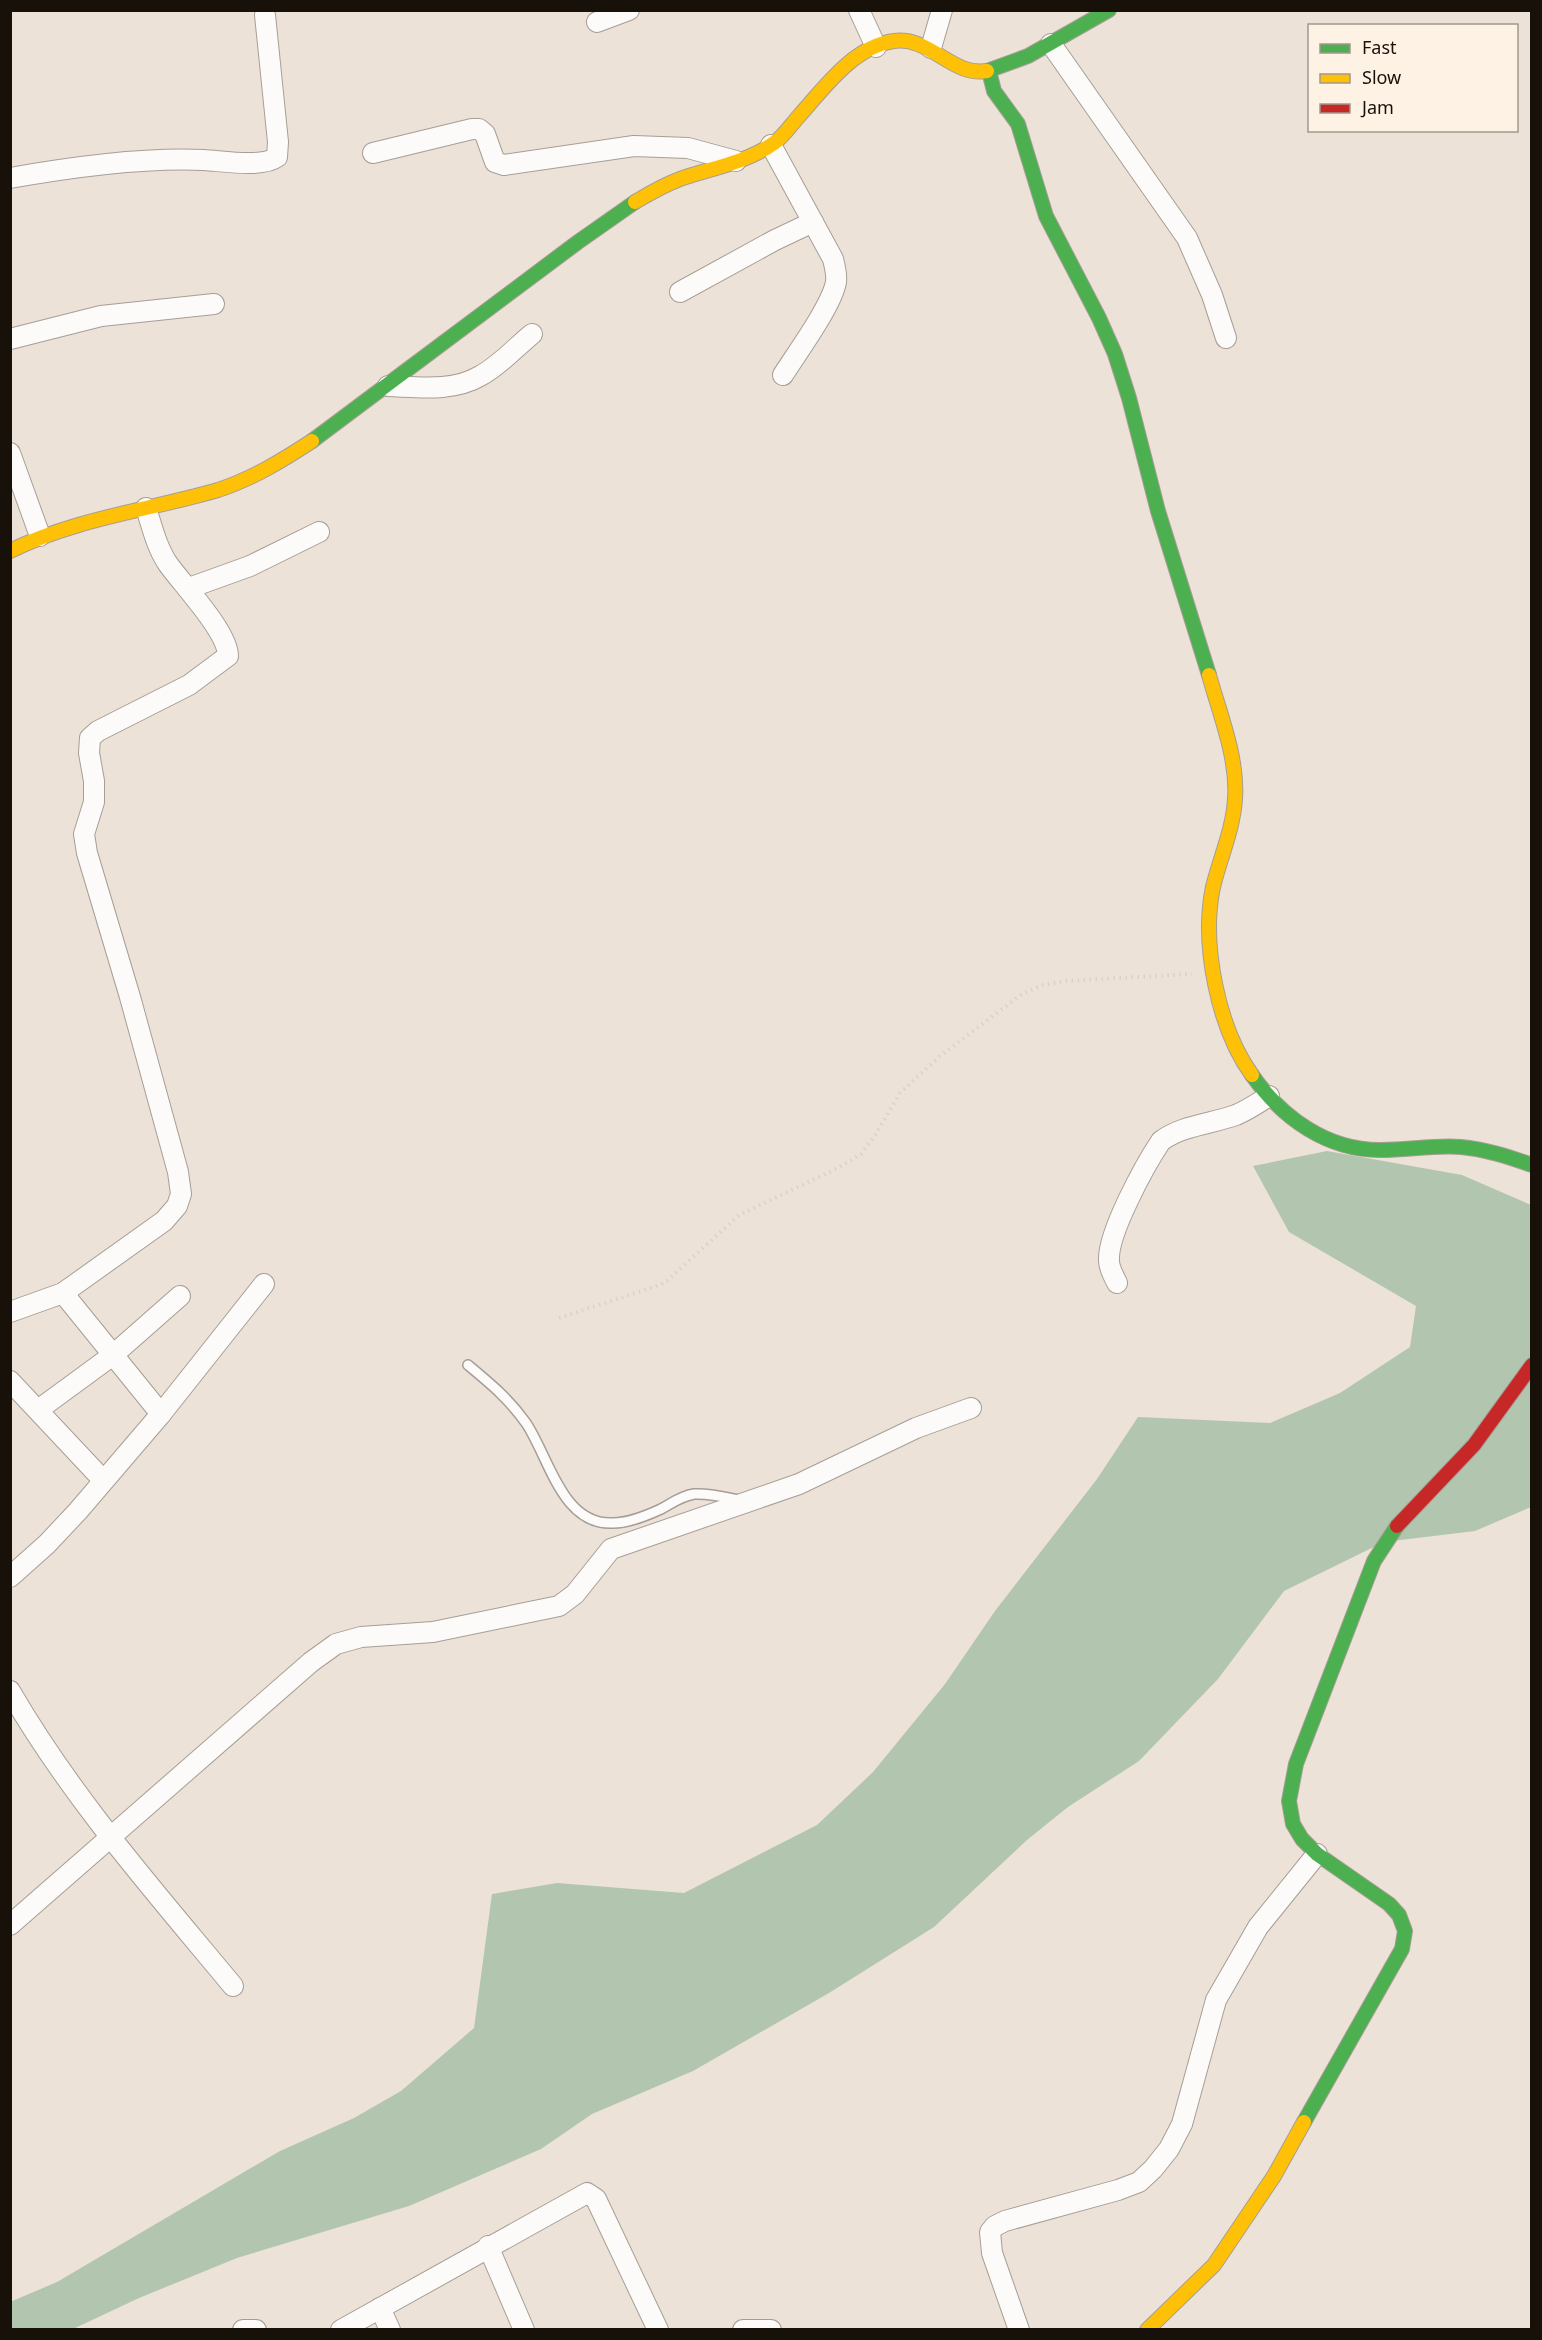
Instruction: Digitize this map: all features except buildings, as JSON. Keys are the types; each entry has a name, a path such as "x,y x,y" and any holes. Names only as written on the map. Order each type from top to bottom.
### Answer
{"street":[{"path":"597,22 629,10"},
{"path":"859,10 876,47"},
{"path":"931,48 942,10"},
{"path":"10,551 40,536 220,489 277,464 321,435 572,247 648,193 685,176 736,161 777,141 839,73 860,55 876,47 896,41 913,41 931,48 956,65 968,70 989,71 1051,44 1109,10"},
{"path":"10,178 124,163 192,160 260,163 277,157 278,142 265,15"},
{"path":"1051,44 1187,238 1212,295 1226,338"},
{"path":"989,71 995,93 1013,114 1018,124 1036,192 1047,219 1083,285 1114,352 1154,495 1211,677 1234,769 1236,801 1230,835 1212,892 1209,932 1220,1001 1244,1064 1269,1096 1308,1128 1330,1141 1352,1149 1375,1151 1461,1147 1480,1149 1532,1165"},
{"path":"373,153 479,129 485,134 495,162 504,165 634,147 688,148 736,161"},
{"path":"771,145 833,259 837,272 836,284 829,300 783,375"},
{"path":"680,292 759,248 813,222"},
{"path":"10,339 101,316 214,304"},
{"path":"388,386 447,387 464,384 481,376 532,334"},
{"path":"10,453 40,536"},
{"path":"10,1312 63,1293 164,1221 177,1206 181,1194 178,1172 130,997 87,854 84,834 94,802 94,781 89,753 90,738 98,731 189,685 228,656 223,639 189,588 168,563 157,543 146,508"},
{"path":"189,588 250,566 319,532"},
{"path":"1117,1283 1108,1262 1111,1245 1119,1220 1161,1142 1170,1134 1187,1127 1239,1113 1269,1096"},
{"path":"10,1576 47,1544 78,1511 161,1414 264,1284"},
{"path":"63,1293 161,1414"},
{"path":"38,1410 113,1355 180,1296"},
{"path":"1147,2330 1214,2265 1245,2221 1274,2176 1337,2060 1402,1948 1405,1931 1399,1915 1389,1904 1317,1854 1302,1839 1293,1824 1289,1801 1296,1764 1374,1561 1402,1519 1474,1445 1532,1365"},
{"path":"10,1382 103,1480"},
{"path":"10,1925 311,1662 336,1644 361,1637 434,1632 464,1627 559,1606 575,1594 610,1549 799,1484 916,1428 971,1408"},
{"path":"10,1691 33,1730 111,1839 233,1986"},
{"path":"1019,2330 992,2253 990,2232 995,2226 1005,2221 1118,2190 1139,2182 1153,2169 1177,2137 1182,2124 1216,2000 1258,1927 1317,1854"},
{"path":"340,2330 582,2194 591,2194 596,2199 658,2330"},
{"path":"488,2246 524,2330"},
{"path":"380,2308 390,2330"},
{"path":"243,2330 256,2330"},
{"path":"743,2330 771,2330"}],"lane":[{"path":"468,1365 505,1396 528,1426 568,1501 580,1514 589,1519 600,1523 615,1524 636,1519 682,1497 694,1494 747,1501"}],"path":[{"path":"559,1318 660,1285 739,1215 861,1154 876,1134 900,1093 939,1057 1022,994 1043,985 1065,981 1214,974"}],"green space":[{"path":"1327,1151 1462,1175 1531,1205 1531,1507 1475,1531 1384,1542 1284,1591 1218,1679 1139,1761 1068,1807 1027,1840 934,1927 829,1993 693,2071 592,2114 541,2149 409,2206 237,2258 139,2298 73,2329 11,2329 10,2302 57,2282 280,2151 354,2118 401,2091 474,2028 492,1894 557,1883 684,1893 817,1825 873,1772 945,1684 995,1611 1097,1479 1138,1417 1270,1423 1340,1393 1410,1347 1416,1306 1289,1232 1253,1166"}],"traffic: fast":[{"path":"987,71 1028,56 1109,10"},
{"path":"989,71 994,91 1018,124 1046,216 1115,354 1129,398 1158,511 1209,675"},
{"path":"312,441 635,202"},
{"path":"1252,1075 1277,1105 1292,1118 1308,1129 1343,1145 1382,1150 1461,1147 1488,1151 1532,1165"},
{"path":"1304,2122 1402,1949 1405,1931 1399,1915 1389,1904 1317,1854 1302,1839 1293,1824 1289,1801 1296,1764 1374,1561 1397,1526"}],"traffic: slow":[{"path":"635,202 674,181 752,156 774,143 841,70 866,51 879,45 894,41 907,41 919,44 963,68 987,71"},
{"path":"10,551 34,540 86,523 231,486 267,469 312,441"},
{"path":"1209,675 1231,752 1235,784 1232,822 1213,887 1209,934 1211,959 1215,985 1230,1034 1252,1075"},
{"path":"1147,2330 1214,2265 1274,2176 1304,2122"}],"traffic: jam":[{"path":"1397,1526 1474,1445 1532,1365"}]}
